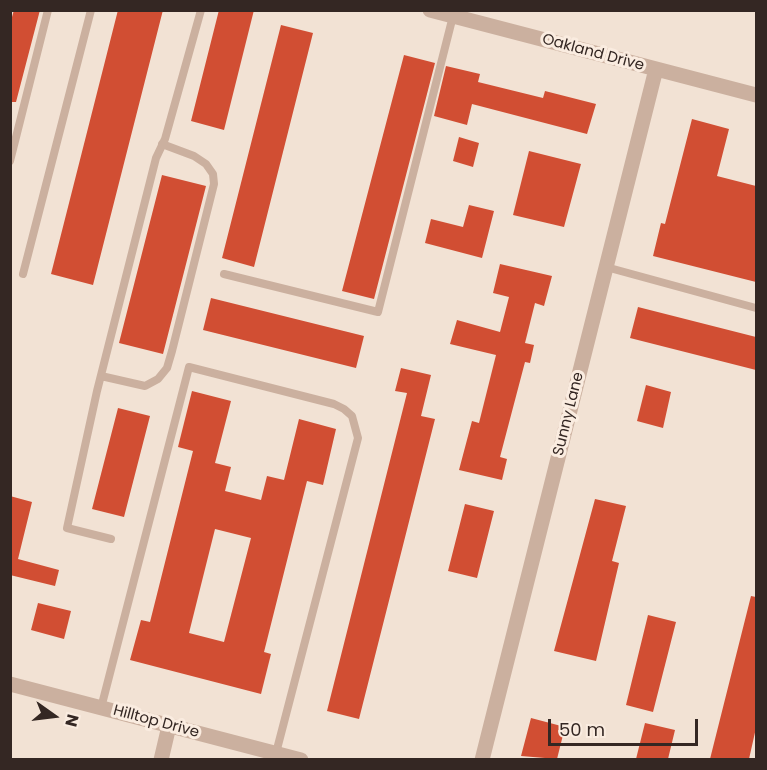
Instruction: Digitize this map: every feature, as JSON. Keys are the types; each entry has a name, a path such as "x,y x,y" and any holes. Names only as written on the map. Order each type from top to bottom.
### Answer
{"street":[{"name":"Oakland Drive","path":"430,10 756,95"},
{"name":"Sunny Lane","path":"482,759 656,69"},
{"name":"Hilltop Drive","path":"10,684 301,759"},
{"path":"161,759 170,726"}],"lane":[{"path":"10,161 48,10"},
{"path":"23,274 92,10"},
{"path":"111,539 67,528 101,376 156,158 201,10"},
{"path":"224,274 378,312 453,16"},
{"path":"101,376 145,386 158,380 166,368 172,351 214,184 213,174 206,164 194,156 162,144"},
{"path":"606,267 756,308"},
{"path":"101,708 189,368 334,404 344,408 352,416 358,438 276,753"}],"building":[{"path":"14,10 40,10 16,102 10,102 10,24"},
{"path":"118,10 163,10 93,285 51,274"},
{"path":"219,10 254,10 224,130 191,121"},
{"path":"281,25 313,33 254,267 222,258"},
{"path":"404,55 435,63 374,299 342,291"},
{"path":"446,66 480,74 478,82 543,98 545,91 596,104 587,134 472,104 467,125 434,116"},
{"path":"692,119 729,129 717,176 756,186 756,282 653,256 661,223 665,224"},
{"path":"459,137 479,143 473,167 453,161"},
{"path":"529,151 581,164 564,227 513,215"},
{"path":"162,175 206,186 163,354 119,343"},
{"path":"469,205 494,211 482,258 425,243 431,219 463,227"},
{"path":"500,264 552,276 544,306 535,303 525,343 534,345 530,363 525,362 500,457 507,459 502,480 459,470 472,421 479,423 496,355 450,344 457,320 500,332 509,297 493,293"},
{"path":"211,298 364,336 356,368 203,330"},
{"path":"638,307 756,337 756,370 630,338"},
{"path":"401,368 431,375 421,416 435,419 359,719 327,711 407,393 395,391"},
{"path":"646,385 671,392 663,428 637,421"},
{"path":"192,391 231,401 215,463 231,467 225,491 261,500 267,476 284,480 299,419 336,429 323,485 307,481 264,652 271,654 261,694 130,660 141,620 150,622 193,451 178,447","holes":["215,529 251,538 224,642 189,633"]},
{"path":"118,408 150,416 124,517 92,509"},
{"path":"10,496 32,502 18,559 59,570 55,586 10,575"},
{"path":"595,499 626,506 612,561 619,563 596,661 554,651"},
{"path":"465,504 494,511 477,578 448,571"},
{"path":"751,596 756,597 756,728 749,759 710,759"},
{"path":"38,603 71,611 64,639 31,630"},
{"path":"648,615 676,622 653,712 626,705"},
{"path":"531,718 565,727 557,759 521,756"},
{"path":"645,723 675,730 668,759 636,759"}]}
